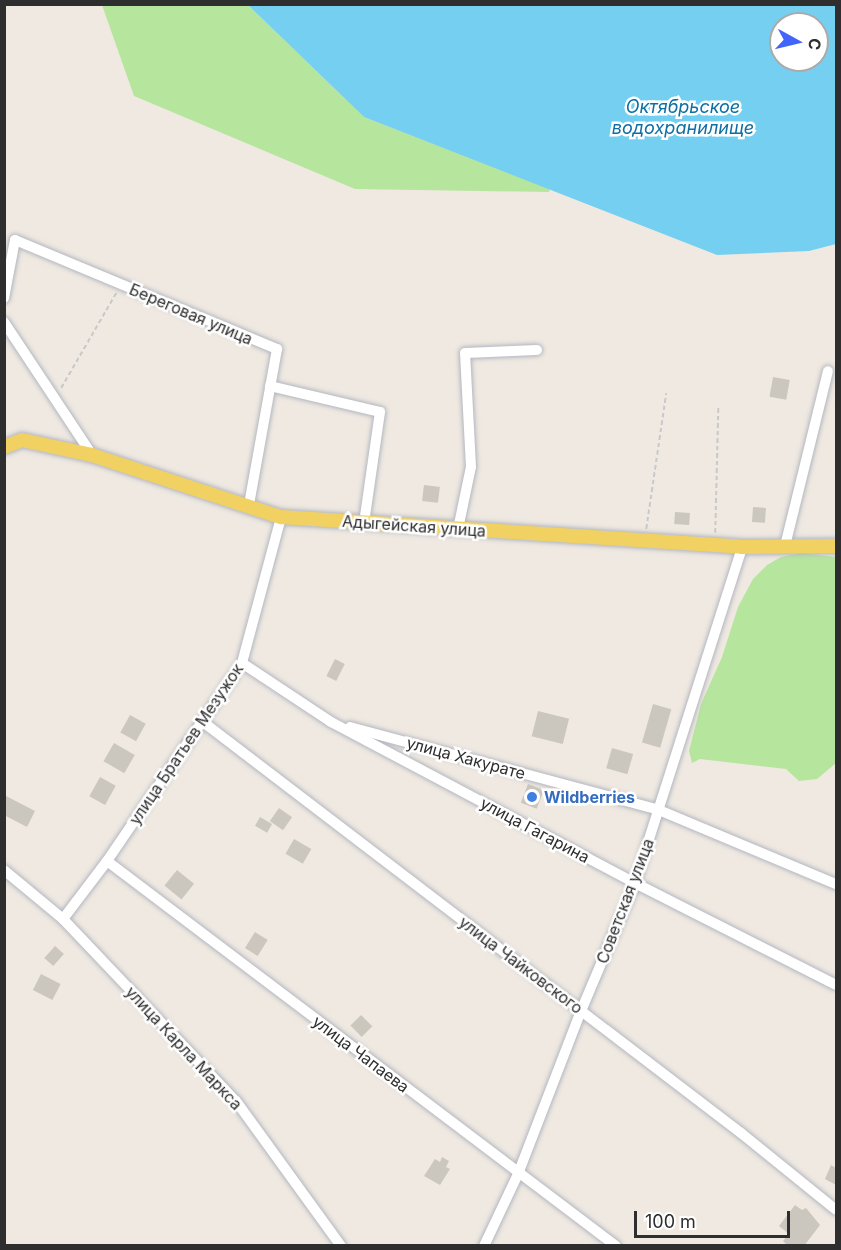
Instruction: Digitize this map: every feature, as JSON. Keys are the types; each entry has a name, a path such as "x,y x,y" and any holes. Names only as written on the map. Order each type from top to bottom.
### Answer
{"main road":[{"name":"Адыгейская улица","path":"4,447 22,440 92,455 249,505 281,518 742,547 837,546"}],"street":[{"name":"Береговая улица","path":"4,298 15,240 277,349 249,505"},
{"path":"4,321 92,455"},
{"path":"458,529 471,467 465,353 537,350"},
{"path":"785,546 828,371"},
{"path":"270,386 380,412 364,523"},
{"name":"улица Братьев Мезужок","path":"63,919 107,861 242,663 281,518"},
{"name":"Советская улица","path":"484,1245 518,1174 581,1011 635,884 742,547"},
{"name":"улица Гагарина","path":"242,663 331,722 635,884 837,985"},
{"name":"улица Чайковского","path":"203,722 741,1132 837,1210"},
{"name":"улица Хакурате","path":"331,722 659,810 837,884"},
{"name":"улица Чапаева","path":"107,861 518,1174 616,1245"},
{"name":"улица Карла Маркса","path":"4,870 63,919 236,1101 341,1245"}],"path":[{"path":"55,399 120,284"},
{"path":"645,540 666,393"},
{"path":"715,545 718,408"}],"green space":[{"path":"102,5 248,5 364,117 550,189 549,192 355,189 134,96"},
{"path":"801,553 836,557 836,763 817,779 799,781 786,769 700,759 692,763 689,751 701,704 722,657 738,607 753,579 767,565 781,557"}],"water":[{"name":"Октябрьское водохранилище","path":"248,5 836,5 836,244 809,251 717,255 364,117"}],"building":[{"path":"773,377 790,380 786,400 770,397"},
{"path":"424,485 440,487 438,503 422,501"},
{"path":"753,507 766,508 765,523 752,522"},
{"path":"675,512 690,513 689,525 674,524"},
{"path":"335,659 345,664 336,681 326,676"},
{"path":"653,704 671,709 660,748 642,742"},
{"path":"538,711 569,719 563,744 532,736"},
{"path":"130,715 146,724 136,741 120,732"},
{"path":"114,743 135,755 124,773 104,761"},
{"path":"612,748 633,754 627,774 606,768"},
{"path":"100,777 116,786 105,805 89,796"},
{"name":"Wildberries","path":"528,784 544,790 537,809 521,803"},
{"path":"6,796 35,811 27,827 4,815"},
{"path":"279,808 292,817 283,830 270,821"},
{"path":"260,817 272,824 267,833 255,826"},
{"path":"294,839 311,849 303,864 286,854"},
{"path":"177,870 194,884 182,899 164,886"},
{"path":"255,932 268,940 258,956 245,948"},
{"path":"55,946 64,954 53,966 44,958"},
{"path":"41,974 61,984 52,1000 33,990"},
{"path":"361,1015 372,1026 362,1037 350,1026"},
{"path":"442,1157 449,1161 446,1167 450,1169 440,1185 424,1176 435,1159 440,1162"},
{"path":"831,1165 836,1168 836,1185 825,1179"},
{"path":"795,1205 802,1210 806,1208 820,1225 804,1246 788,1246 783,1241 789,1234 779,1226"}],"place":[{"name":"Wildberries","path":"532,797"}]}
